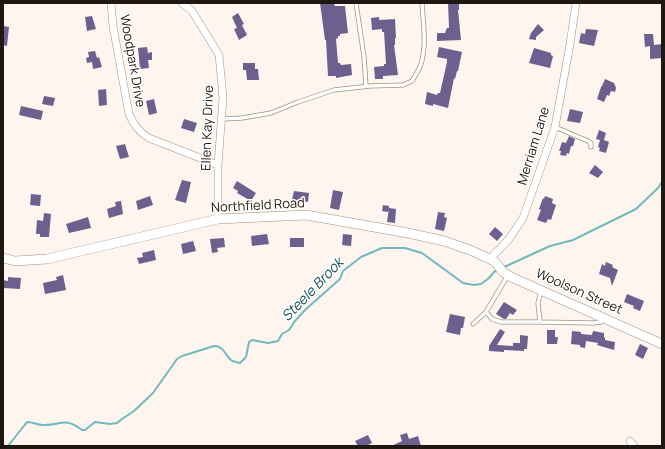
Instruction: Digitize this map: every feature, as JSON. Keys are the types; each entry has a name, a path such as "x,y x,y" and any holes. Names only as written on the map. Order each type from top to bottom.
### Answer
{"street":[{"name":"Woodpark Drive","path":"111,3 113,26 129,114 133,123 139,132 149,138 218,165"},
{"name":"Ellen Kay Drive","path":"182,3 192,11 219,55 223,98 218,165 218,219"},
{"name":"Merriam Lane","path":"493,261 523,218 555,127 576,3"},
{"name":"Northfield Road","path":"3,258 15,261 47,259 218,219 306,215 426,236 470,250 493,261"},
{"name":"Woolson Street","path":"493,261 505,273 541,290 604,318 661,340"}],"lane":[{"path":"356,3 364,57 366,86"},
{"path":"222,118 242,118 271,113 334,90 366,86 403,85 412,81 421,65 425,28 422,3"},
{"path":"555,127 588,141 591,143 591,147"},
{"path":"473,324 486,312 505,273"},
{"path":"540,322 538,303 541,290"},
{"path":"486,312 492,319 501,322 594,324 601,322 604,318"}],"building":[{"path":"320,3 332,3 335,6 345,6 348,33 340,34 340,36 336,39 338,63 341,65 351,64 352,75 336,78 336,76 328,76 326,40"},
{"path":"448,3 459,3 458,10 461,40 437,41 437,33 445,33 447,28 449,28"},
{"path":"238,13 244,24 242,25 247,35 239,40 234,29 237,28 232,17"},
{"path":"92,16 96,29 87,31 85,17"},
{"path":"379,17 379,20 395,19 396,38 394,45 398,75 383,76 383,79 375,79 374,67 384,66 384,64 386,64 384,32 382,32 382,29 372,30 371,18"},
{"path":"538,24 544,30 536,37 536,40 529,39 531,33"},
{"path":"3,26 9,27 7,46 3,45"},
{"path":"586,29 598,30 594,46 579,43 581,33 585,34"},
{"path":"644,34 653,34 654,45 662,44 662,58 650,59 650,46 645,47"},
{"path":"147,47 148,53 152,52 152,60 148,60 149,68 140,69 138,48"},
{"path":"439,47 462,52 458,71 455,79 454,78 448,108 433,104 433,106 425,104 427,92 437,95 440,93 447,59 437,57"},
{"path":"534,48 551,53 553,56 550,68 529,63"},
{"path":"95,51 97,58 99,57 102,67 93,69 92,62 87,63 86,58 89,57 88,52"},
{"path":"243,63 255,63 255,69 258,69 259,80 247,80 246,70 243,70"},
{"path":"605,79 614,83 616,88 615,92 611,91 609,96 607,95 604,102 597,99"},
{"path":"106,89 107,105 99,106 98,90"},
{"path":"44,96 55,98 53,106 42,104"},
{"path":"154,99 157,113 149,115 146,101"},
{"path":"21,106 43,111 41,120 19,115"},
{"path":"570,109 583,112 580,123 567,121"},
{"path":"184,119 197,123 194,132 181,128"},
{"path":"599,130 606,133 604,140 609,142 606,153 599,151 600,148 598,147 600,140 596,139"},
{"path":"569,136 575,139 573,146 571,146 569,154 567,153 566,156 560,155 561,151 559,151 562,142 566,143"},
{"path":"125,144 129,157 120,159 116,146"},
{"path":"595,165 603,172 598,178 589,173"},
{"path":"182,180 191,182 186,203 175,200"},
{"path":"237,181 256,193 251,201 237,193 238,191 233,188"},
{"path":"333,190 343,192 339,210 330,208"},
{"path":"294,191 309,193 308,202 292,200"},
{"path":"31,194 41,195 40,206 30,205"},
{"path":"150,196 153,205 138,210 136,201"},
{"path":"545,196 553,199 552,203 556,205 551,220 548,219 546,223 537,220 541,210 539,209"},
{"path":"121,201 123,214 109,218 107,209 116,206 115,202"},
{"path":"383,205 389,206 388,212 382,211"},
{"path":"389,208 396,209 395,223 387,222"},
{"path":"438,212 445,213 444,217 447,218 444,231 435,229"},
{"path":"44,213 51,214 49,237 40,237 40,234 36,234 37,220 43,221"},
{"path":"88,217 91,228 69,233 66,224"},
{"path":"495,227 503,234 497,241 489,234"},
{"path":"267,234 269,244 252,246 251,236"},
{"path":"343,234 352,235 351,246 342,245"},
{"path":"224,238 225,247 217,248 218,252 212,253 210,239"},
{"path":"290,238 304,238 304,247 290,247"},
{"path":"193,241 196,251 183,254 181,244"},
{"path":"154,250 156,260 139,264 137,258 143,257 142,253"},
{"path":"606,262 613,265 612,267 618,270 612,286 610,278 599,274 602,264 605,266"},
{"path":"63,275 66,290 45,294 43,283 57,280 56,277"},
{"path":"8,277 21,278 20,289 3,288 3,280 8,281"},
{"path":"627,294 644,301 640,311 633,308 634,306 624,302"},
{"path":"504,302 517,310 513,315 510,313 506,319 496,314"},
{"path":"450,314 465,317 460,335 446,332"},
{"path":"500,329 505,332 497,345 513,346 513,343 520,343 520,335 528,336 527,349 524,349 524,351 489,351 489,346"},
{"path":"547,330 555,330 555,337 558,337 557,344 547,344"},
{"path":"572,331 592,335 593,331 604,333 605,340 615,342 614,350 597,345 598,343 586,341 585,348 580,347 580,345 571,344"},
{"path":"640,344 648,348 643,359 635,355"},
{"path":"407,433 409,439 418,436 421,446 391,446 402,441 400,435"},
{"path":"368,435 372,443 366,446 358,446 355,441"}],"waterway":[{"name":"Steele Brook","path":"502,268 550,246 573,240 636,209 658,188 662,182"},
{"name":"Steele Brook","path":"8,446 27,422 39,425 71,423 82,430 85,430 95,422 110,424 117,423 134,411 153,393 177,359 182,356 217,346 220,347 232,361 240,363 246,357 249,342 252,340 268,343 278,341 282,334 289,330 305,310 340,279 343,271 361,257 382,248 405,248 422,253 463,283 474,285 481,284 498,270"}]}
